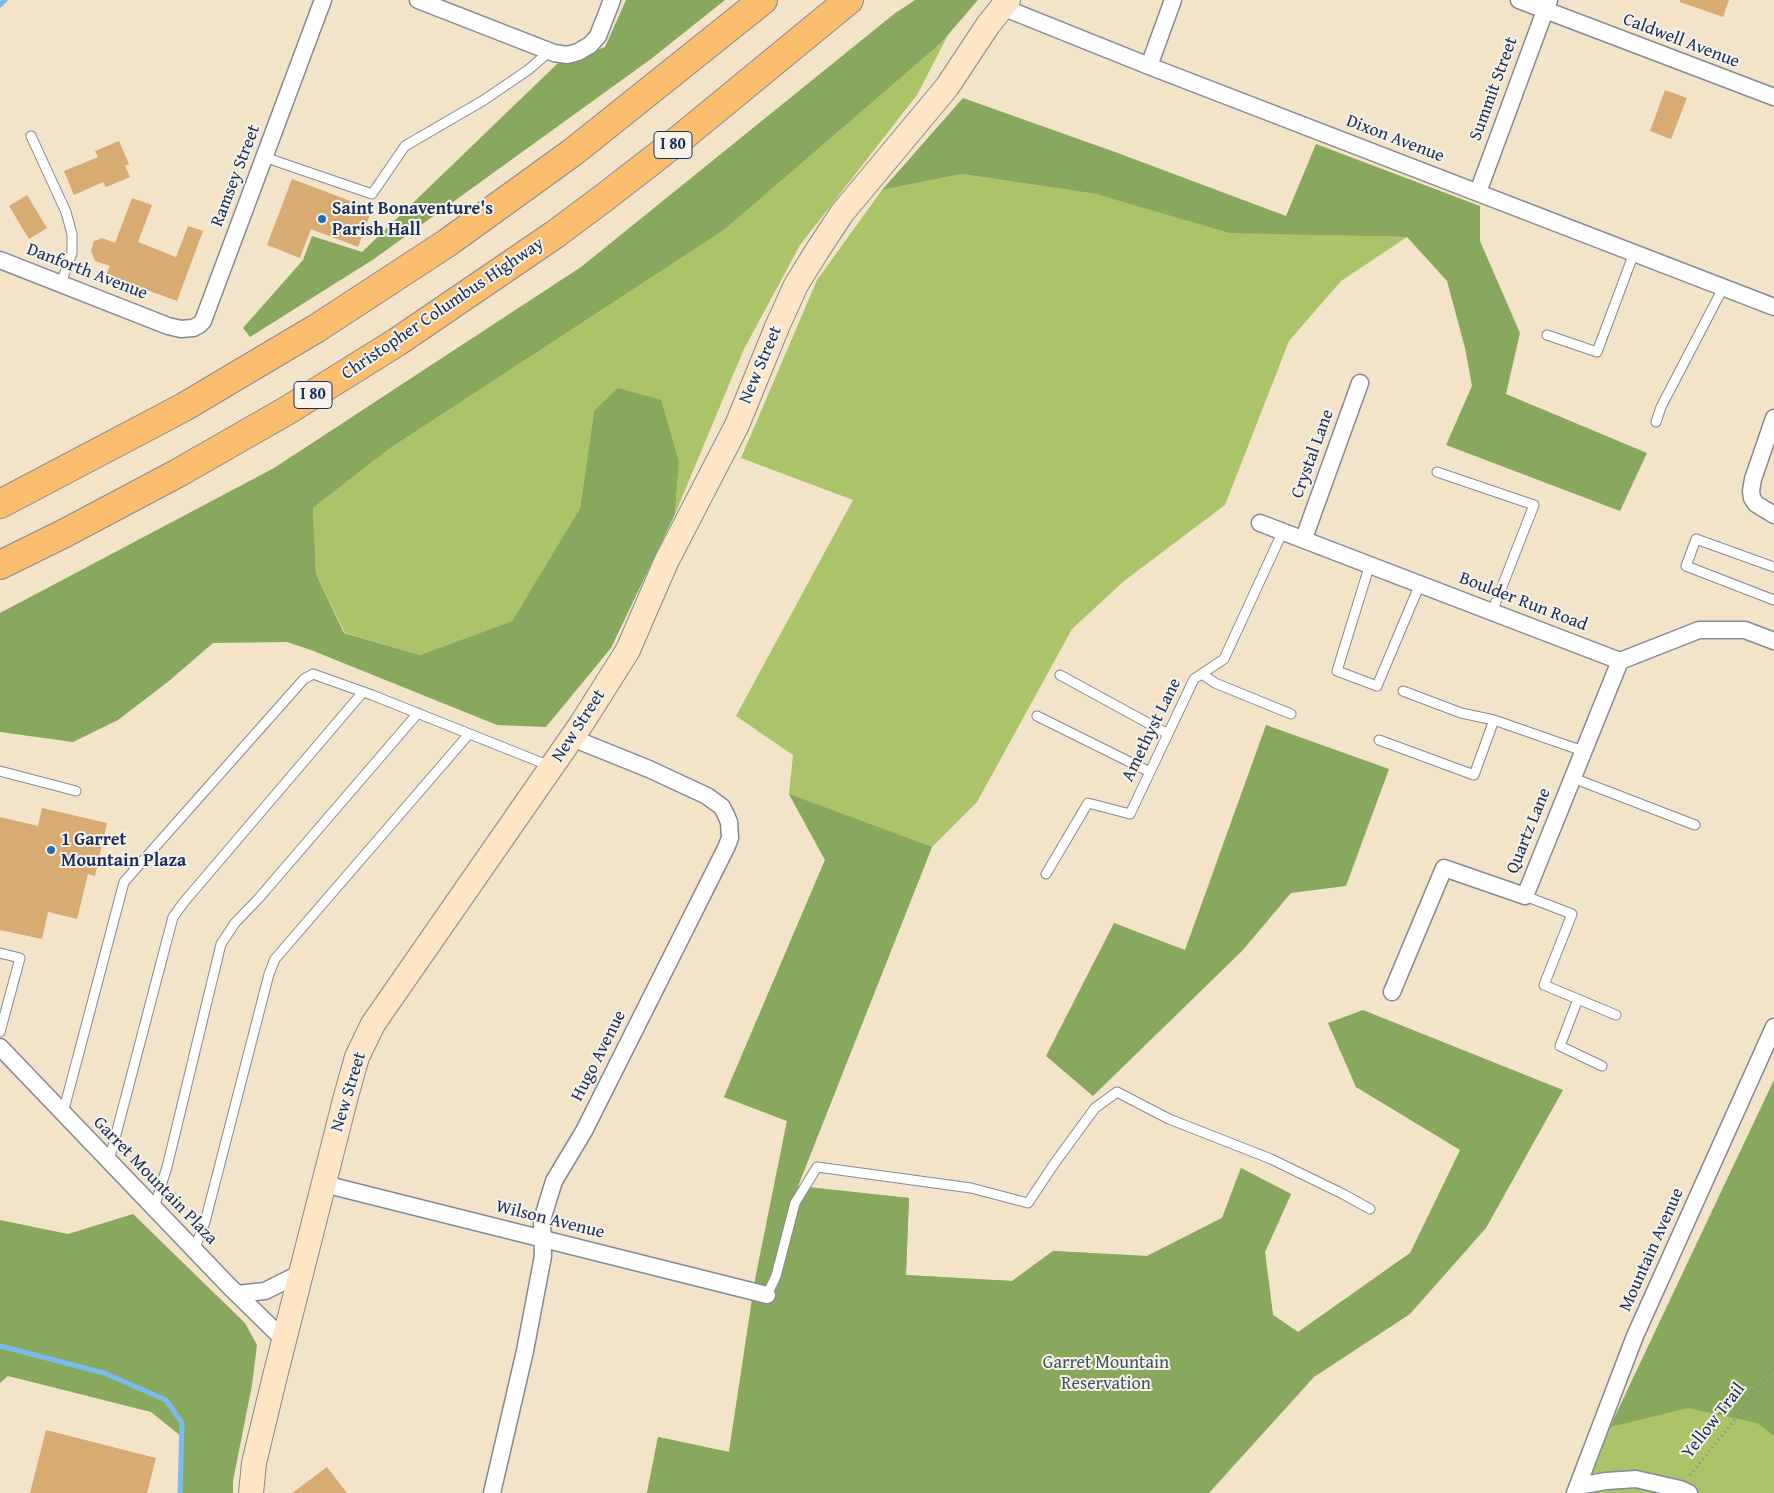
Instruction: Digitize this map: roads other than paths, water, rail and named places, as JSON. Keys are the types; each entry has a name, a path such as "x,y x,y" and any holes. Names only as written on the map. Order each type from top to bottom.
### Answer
{"highway":[{"path":"0,504 129,438 200,398 317,328 431,253 574,152 763,0"},
{"name":"Christopher Columbus Highway","path":"0,565 131,499 234,442 397,342 576,219 681,138 850,0"},
{"path":"0,579 131,499"}],"street":[{"name":"Ramsey Street","path":"158,322 181,330 193,328 203,321 323,0"},
{"path":"418,0 550,51 566,55 578,52 590,45 598,36 612,0"},
{"path":"1149,66 1173,0"},
{"name":"Caldwell Avenue","path":"1519,0 1547,5 1774,97"},
{"name":"Dixon Avenue","path":"1005,3 1149,66 1774,307"},
{"name":"New Street","path":"251,1493 254,1463 357,1057 373,1024 572,738 628,650 666,562 737,425 796,285 817,251 842,213 947,87 1005,3"},
{"name":"Summit Street","path":"1478,192 1547,5"},
{"name":"Danforth Avenue","path":"0,260 158,322"},
{"name":"Crystal Lane","path":"1304,538 1360,383"},
{"path":"1773,514 1756,504 1752,498 1751,491 1752,479 1774,418"},
{"name":"Boulder Run Road","path":"1260,523 1304,538 1620,661"},
{"path":"1620,661 1699,630 1745,630 1774,642"},
{"name":"Quartz Lane","path":"1392,992 1444,868 1525,896 1620,661"},
{"name":"Hugo Avenue","path":"492,1493 525,1351 542,1256 542,1220 554,1180 584,1131 730,838 729,822 722,808 707,796 649,769 572,738"},
{"name":"Mountain Avenue","path":"1576,1489 1636,1336 1774,1027"},
{"name":"Garret Mountain Plaza","path":"0,1047 194,1250 284,1340"},
{"name":"Wilson Avenue","path":"324,1184 767,1295"},
{"path":"237,1294 265,1291 301,1273"},
{"path":"1576,1489 1606,1480 1636,1479 1684,1491"}],"lane":[{"path":"264,157 372,194 405,146 484,100 528,70 550,51"},
{"path":"31,136 66,212 72,234 72,253 61,283"},
{"path":"1546,335 1597,352 1634,253"},
{"path":"1656,422 1661,407 1723,288"},
{"path":"1438,472 1534,505 1492,612"},
{"name":"Amethyst Lane","path":"1046,874 1088,803 1130,814 1194,679 1224,659 1282,531"},
{"path":"1774,567 1696,539 1686,566 1774,600"},
{"path":"1370,564 1337,671 1377,686 1420,584"},
{"path":"63,1113 124,882 304,679 313,674 418,713 552,767"},
{"path":"1202,674 1215,683 1291,714"},
{"path":"1060,675 1168,734"},
{"path":"1403,691 1461,713 1494,720 1583,751"},
{"path":"109,1160 173,917 363,692"},
{"path":"154,1208 167,1166 221,944 235,923 259,898 418,713"},
{"path":"1037,716 1150,772"},
{"path":"1379,740 1474,775 1494,720"},
{"path":"194,1250 205,1222 268,974 275,959 469,734"},
{"path":"0,771 76,791"},
{"path":"1573,778 1694,826"},
{"path":"1525,896 1572,914 1544,985 1616,1015"},
{"path":"0,953 20,958 0,1032"},
{"path":"1578,999 1560,1046 1602,1066"},
{"path":"767,1295 776,1276 795,1203 817,1166 971,1188 1028,1203 1095,1108 1117,1092 1169,1119 1271,1159 1370,1209"}],"waterway":[{"path":"0,5 5,0"},
{"path":"0,1346 104,1373 166,1400 182,1423 180,1493"}],"place":[{"name":"Saint Bonaventure's Parish Hall","path":"322,219"},
{"name":"1 Garret Mountain Plaza","path":"51,850"}],"park label":[{"name":"Garret Mountain Reservation","path":"1106,1374"}]}
